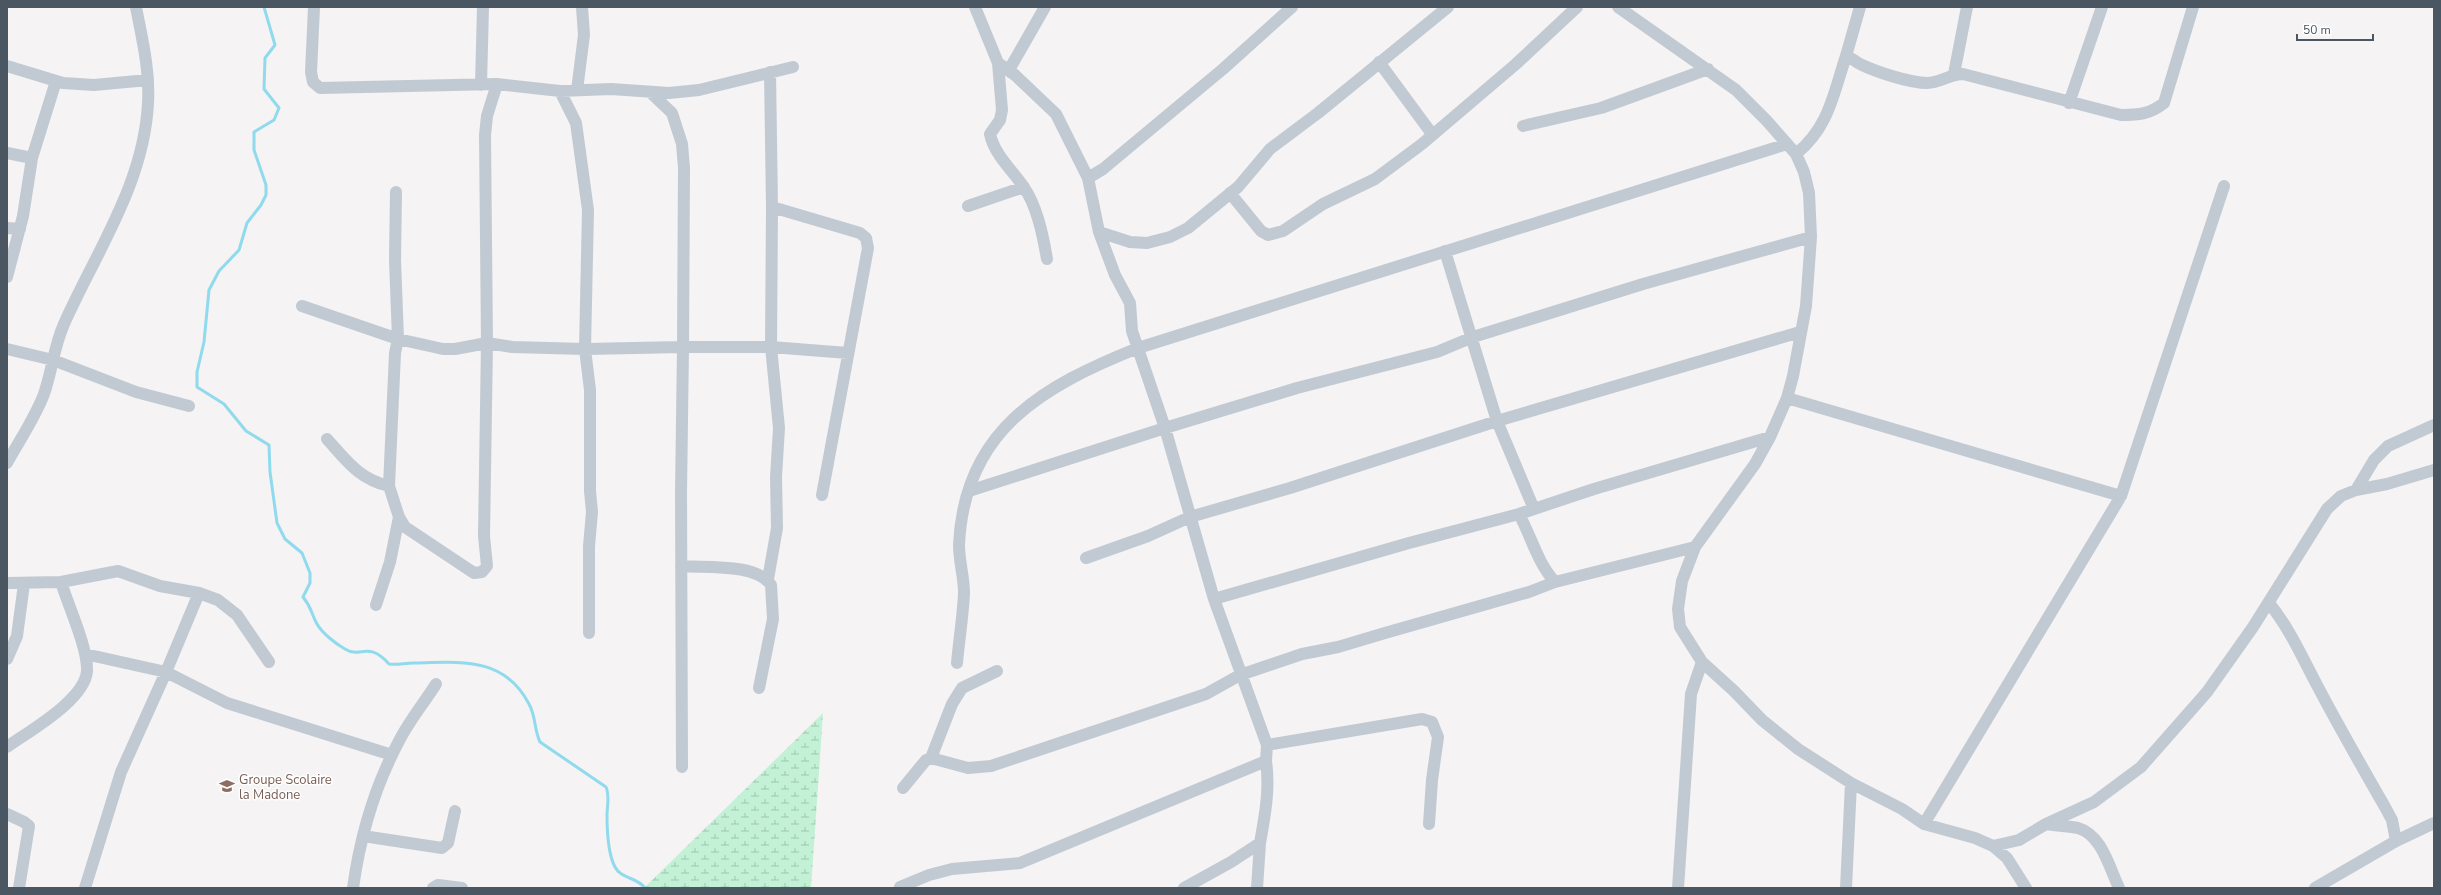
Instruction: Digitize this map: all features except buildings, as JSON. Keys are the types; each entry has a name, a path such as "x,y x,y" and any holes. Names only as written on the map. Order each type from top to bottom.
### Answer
{"street":[{"path":"7,463 43,396 60,333 78,293 111,232 128,188 144,139 148,103 148,80 136,7"},
{"path":"314,7 312,72 313,82 320,88 496,84 560,91 610,89 651,93 692,91 793,67"},
{"path":"481,85 483,7"},
{"path":"577,90 584,35 582,7"},
{"path":"975,7 998,63 1002,110 1000,120 990,134 992,141 1010,170 1024,187 1042,229 1047,259"},
{"path":"1010,70 1046,7"},
{"path":"1088,178 1103,169 1223,69 1282,12 1292,7"},
{"path":"1099,232 1130,242 1147,243 1170,237 1188,228 1249,176 1262,156 1270,149 1318,114 1379,62 1448,7"},
{"path":"1230,193 1261,231 1268,235 1275,235 1323,204 1358,189 1375,179 1516,64 1577,7"},
{"path":"1796,154 1811,142 1821,129 1846,56 1860,7"},
{"path":"1954,74 1967,7"},
{"path":"2069,103 2102,7"},
{"path":"1846,56 1853,58 1860,64 1914,81 1928,83 1954,74 1963,74 2069,103 2121,115 2140,116 2153,111 2164,103 2193,7"},
{"path":"1621,8 1736,90 1796,154 1804,172 1808,193 1811,237 1806,306 1793,376 1787,398 1770,436 1755,464 1695,547 1682,582 1678,608 1680,627 1702,662 1734,691 1762,720 1798,749 1851,783 1902,809 1924,824 1975,838 1993,846 2007,858 2026,888"},
{"path":"1379,62 1432,134"},
{"path":"998,63 1010,70 1056,114 1088,178 1099,232 1115,275 1130,303 1132,330 1165,428 1214,599 1240,675 1251,697 1267,745 1266,761 1268,776 1266,810 1260,843 1257,888"},
{"path":"7,66 56,81 94,85 148,80"},
{"path":"1523,126 1601,108 1708,69"},
{"path":"768,580 777,528 776,478 779,428 772,347 770,72"},
{"path":"7,277 20,229 32,158 56,81"},
{"path":"396,192 395,260 398,339 394,365 389,486 399,518 405,527 474,573 482,572 487,566 484,536 487,343 484,136 487,116 496,84"},
{"path":"560,91 576,123 588,210 589,240 585,350 590,390 590,491 592,512 589,546 589,633"},
{"path":"651,93 672,113 682,144 684,168 681,566 682,767"},
{"path":"957,663 964,593 959,546 963,515 969,491 981,460 997,436 1016,414 1038,398 1073,378 1138,348 1787,144"},
{"path":"7,153 32,158"},
{"path":"1924,824 2121,496 2224,186"},
{"path":"968,206 1024,187"},
{"path":"772,207 860,233 866,238 868,248 822,495"},
{"path":"7,228 20,229"},
{"path":"969,491 1165,428 1297,388 1437,352 1473,337 1642,284 1811,237"},
{"path":"1445,251 1473,337 1497,421 1534,509"},
{"path":"302,306 398,339 455,349 487,343 512,347 585,350 772,347 848,353"},
{"path":"1086,558 1148,536 1190,518 1290,488 1497,421 1800,332"},
{"path":"7,350 53,360 136,392 190,406"},
{"path":"1787,398 2121,496"},
{"path":"2356,490 2374,460 2388,446 2434,425"},
{"path":"1214,599 1409,543 1519,514 1770,436"},
{"path":"327,439 358,472 372,482 389,486"},
{"path":"1993,846 2019,840 2046,824 2094,802 2141,767 2207,692 2268,603 2327,509 2341,496 2356,490 2387,484 2434,470"},
{"path":"1519,514 1528,529 1539,561 1555,582"},
{"path":"376,605 390,562 399,518"},
{"path":"903,788 926,760 931,758 968,768 991,766 1206,694 1240,675 1302,654 1338,647 1529,592 1555,582 1695,547"},
{"path":"681,566 749,570 768,580 771,585 773,619 759,688"},
{"path":"7,583 24,584 61,582 118,571 160,586 199,593 218,600 237,615 269,662"},
{"path":"7,747 68,703 81,687 87,671 85,654 61,582"},
{"path":"7,659 17,636 24,584"},
{"path":"85,888 121,772 166,672 199,593"},
{"path":"2268,603 2282,619 2294,639 2317,685 2392,820 2396,841"},
{"path":"85,654 166,672 228,703 392,755"},
{"path":"1678,888 1691,694 1702,662"},
{"path":"931,758 952,704 962,688 997,671"},
{"path":"354,888 363,836 392,755 436,684"},
{"path":"1267,745 1422,719 1432,722 1438,737 1432,780 1430,824"},
{"path":"900,887 928,875 952,869 1020,863 1266,761"},
{"path":"1846,888 1851,783"},
{"path":"363,836 442,848 448,843 455,811"},
{"path":"7,814 29,826 19,888"},
{"path":"2317,888 2396,841 2434,823"},
{"path":"2046,824 2078,828 2092,835 2101,849 2118,888"},
{"path":"1184,888 1231,862 1260,843"},
{"path":"433,888 438,885 462,888"}],"green space":[{"path":"823,713 811,888 644,888"}],"waterway":[{"path":"264,7 275,45 265,58 264,89 279,108 274,120 254,132 254,150 266,185 266,195 261,205 247,223 239,250 219,271 209,290 204,342 197,372 197,387 224,404 246,431 269,445 270,472 277,523 285,539 302,553 310,573 310,583 303,597 310,607 317,624 322,631 351,652 370,651 382,657 389,664 447,662 464,663 479,665 494,670 507,677 519,688 529,704 533,713 540,742 606,787 608,797 607,815 609,849 613,862 621,874 642,884 645,888"}],"place":[{"name":"Groupe Scolaire la Madone","path":"227,786"}]}
